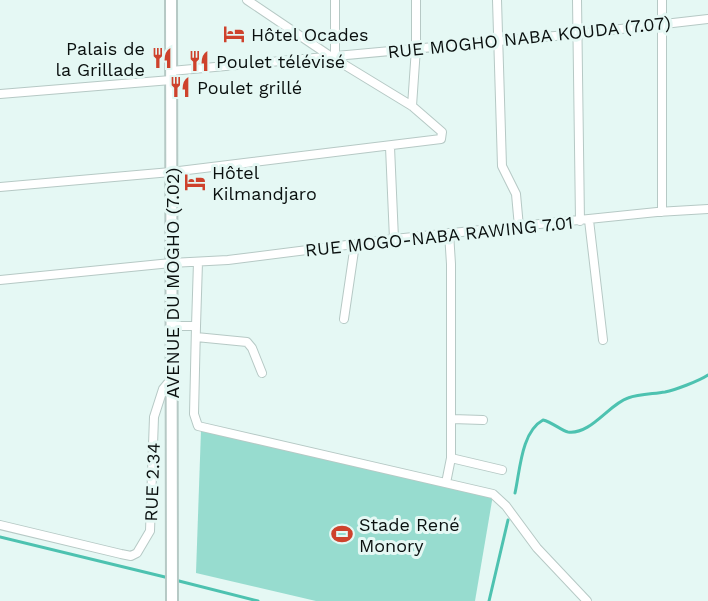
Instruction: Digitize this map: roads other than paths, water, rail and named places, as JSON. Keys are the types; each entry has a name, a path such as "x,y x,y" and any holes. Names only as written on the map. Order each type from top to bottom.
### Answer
{"main road":[{"name":"AVENUE DU MOGHO (7.02)","path":"171,0 172,599"}],"street":[{"path":"0,187 171,172 390,147 436,141 443,136 437,127 412,106 247,0"},
{"path":"332,56 334,0"},
{"path":"412,106 416,48 416,0"},
{"path":"497,0 502,166 516,194 519,227"},
{"path":"577,0 584,220 603,340"},
{"path":"662,0 662,212"},
{"name":"RUE MOGHO NABA KOUDA (7.07)","path":"0,94 332,56 497,42 708,19"},
{"path":"390,147 394,239"},
{"name":"RUE MOGO-NABA RAWING 7.01","path":"0,280 258,257 449,233 708,209"},
{"path":"446,483 452,458 452,285 449,233"},
{"path":"344,319 355,244"},
{"path":"198,262 194,414 198,426 493,494 513,515 537,549 587,601"},
{"path":"172,326 196,326"},
{"path":"196,338 246,342 252,348 262,373"},
{"name":"RUE 2.34","path":"0,525 121,554 131,556 137,554 150,531 154,417 163,389 172,378"},
{"path":"452,419 483,420"},
{"path":"452,458 502,470"}],"waterway":[{"path":"515,493 526,443 530,433 543,420 568,432 576,432 592,424 621,401 669,391 708,375"},
{"path":"489,601 508,520"},
{"path":"0,537 169,578"},
{"path":"175,580 258,601"}],"place":[{"name":"Hôtel Ocades","path":"234,34"},
{"name":"Palais de la Grillade","path":"162,58"},
{"name":"Poulet télévisé","path":"199,61"},
{"name":"Poulet grillé","path":"180,87"},
{"name":"Hôtel Kilmandjaro","path":"195,182"},
{"name":"Stade René Monory","path":"342,534"}]}
